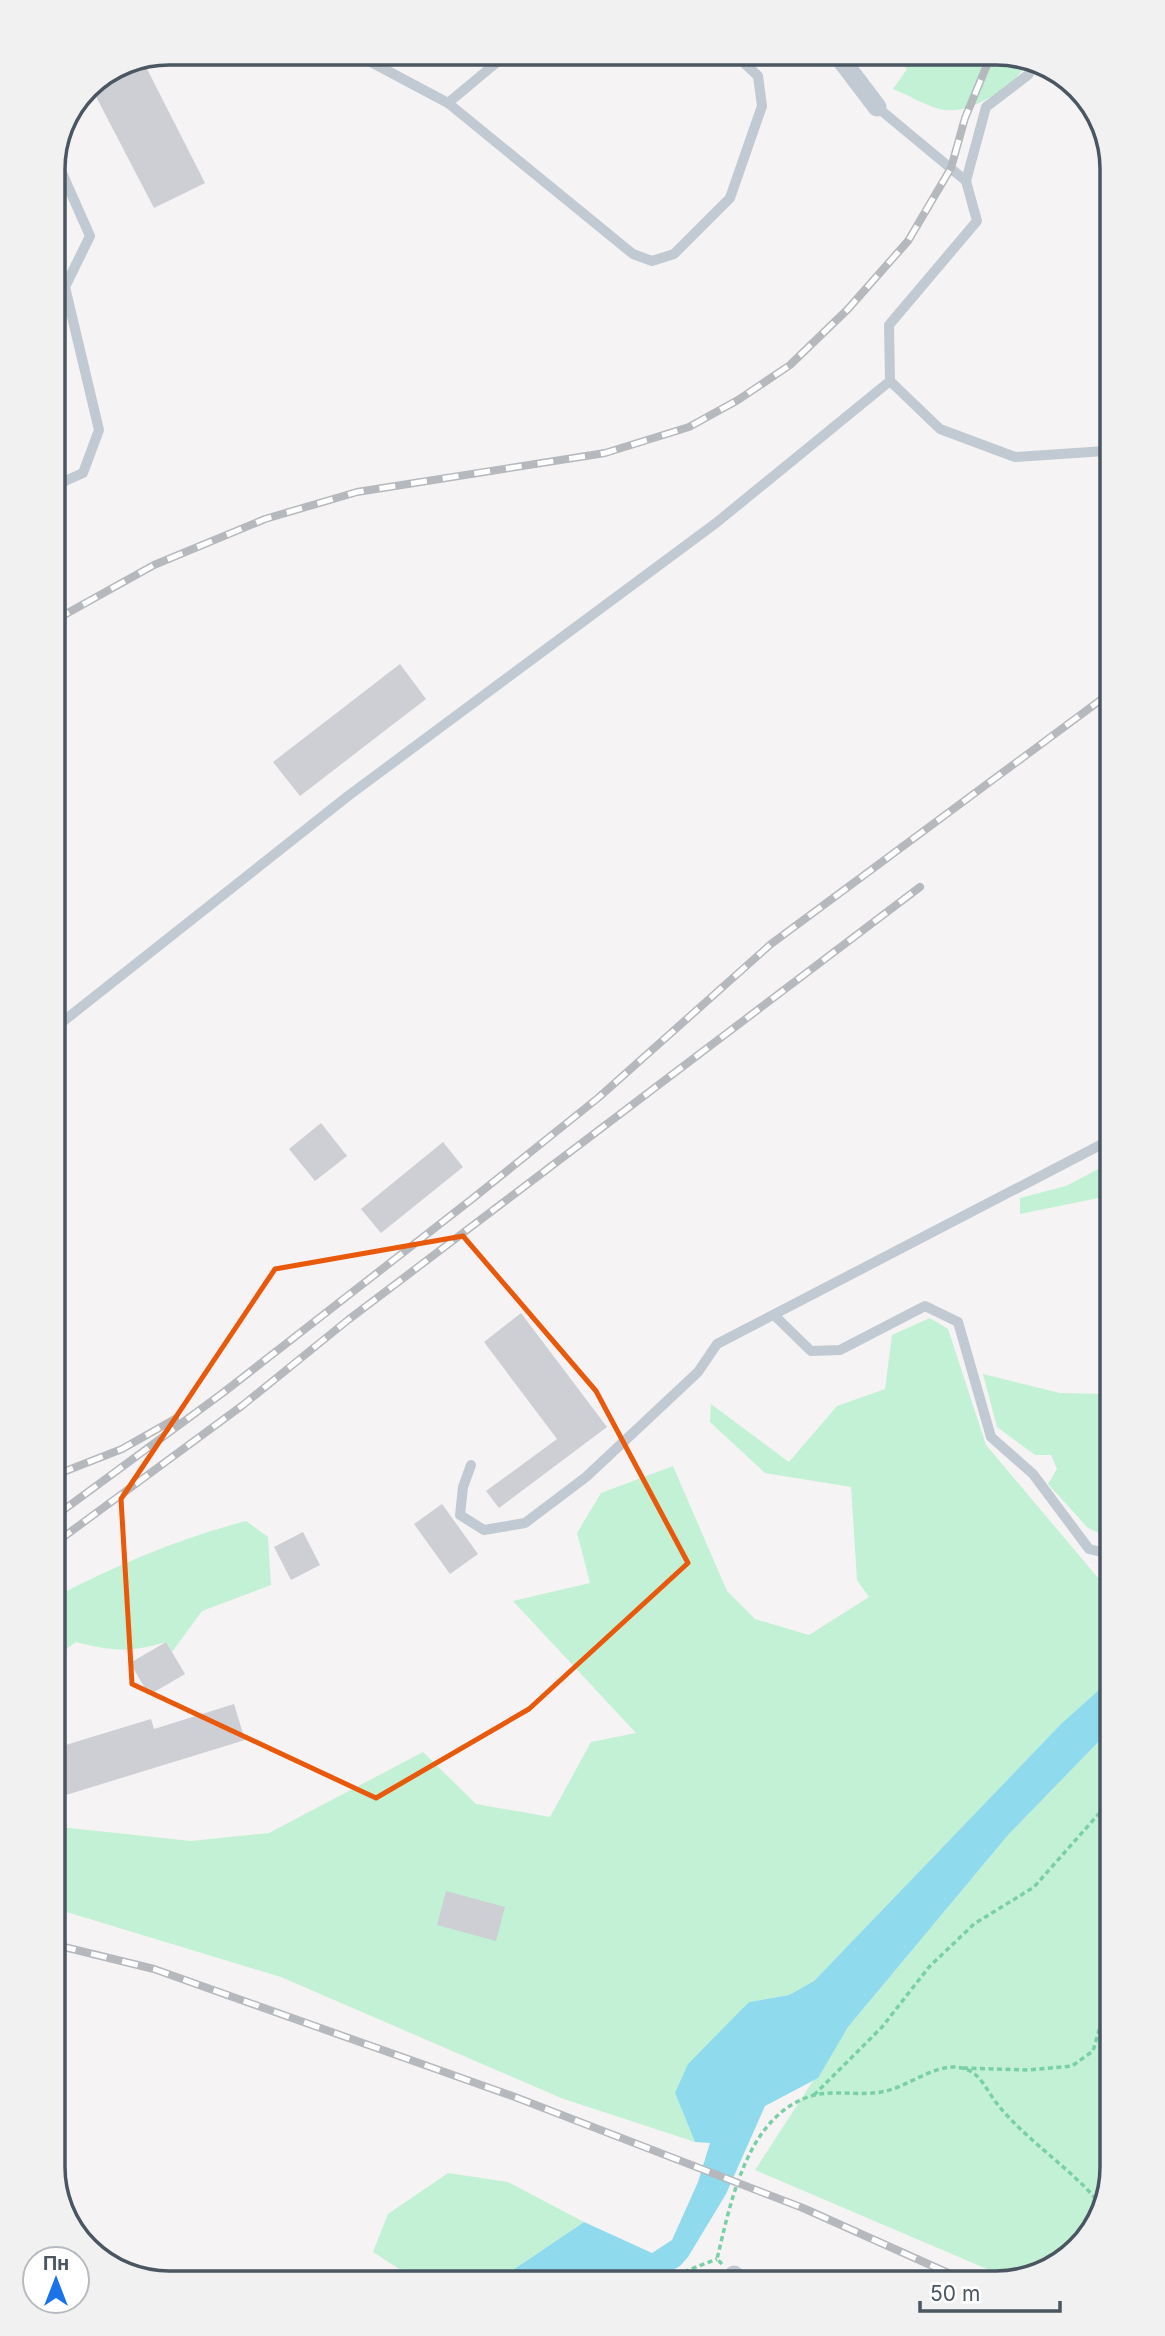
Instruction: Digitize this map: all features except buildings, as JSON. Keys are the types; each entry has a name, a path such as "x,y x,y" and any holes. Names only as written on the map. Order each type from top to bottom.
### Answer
{"street":[{"path":"845,65 877,107"}],"lane":[{"path":"378,65 448,103 633,254 652,261 674,254 730,198 762,106 758,76 746,65"},
{"path":"448,103 494,65"},
{"path":"1030,71 986,107 966,181 977,221 889,325 890,381 940,429 1015,457 1100,451"},
{"path":"877,107 966,181"},
{"path":"65,180 90,236 65,287 99,430 83,473 65,481"},
{"path":"65,1020 348,796 716,523 890,381"},
{"path":"471,1465 463,1487 460,1515 484,1530 525,1523 596,1468 698,1372 717,1344 1100,1145"},
{"path":"775,1316 811,1351 841,1350 925,1306 958,1322 991,1437 1033,1474 1089,1549 1100,1552"}],"path":[{"path":"814,2095 882,2028 929,1967 974,1924 1034,1887 1100,1812"},
{"path":"717,2259 753,2145 786,2106 814,2095 885,2091 943,2069 1029,2070 1072,2066 1093,2051 1100,2027"},
{"path":"961,2068 979,2078 998,2105 1083,2182 1095,2199"},
{"path":"717,2259 730,2271"},
{"path":"686,2271 717,2259"}],"highlighted area":[{"path":"463,1236 596,1391 688,1563 529,1709 376,1798 132,1684 121,1499 275,1269"}],"green space":[{"path":"902,65 1003,65 1023,69 1004,88 980,103 956,110 945,110 893,89 907,69"},
{"path":"1100,1168 1100,1198 1020,1214 1020,1198 1066,1186"},
{"path":"930,1318 948,1329 986,1445 1100,1578 1100,1689 1062,1723 814,1981 789,1995 749,2002 675,2093 695,2142 561,2098 281,1977 65,1912 65,1828 191,1841 269,1833 423,1752 476,1804 550,1817 591,1742 636,1733 513,1601 590,1583 577,1533 601,1493 673,1466 727,1591 755,1619 809,1635 869,1597 857,1580 851,1487 765,1473 710,1422 711,1404 789,1462 837,1406 885,1389 892,1335"},
{"path":"983,1374 1060,1393 1100,1394 1100,1533 1088,1528 1048,1484 1057,1469 1051,1455 1035,1455 997,1427"},
{"path":"246,1521 268,1537 271,1585 202,1611 172,1652 166,1642 121,1650 76,1642 65,1650 65,1592 150,1553 197,1535"},
{"path":"1100,1740 1100,2168 1095,2201 1083,2225 1065,2246 1036,2263 1017,2269 992,2271 755,2170 848,2027 1008,1835"},
{"path":"448,2173 508,2182 584,2222 511,2271 402,2271 373,2252 388,2214"}],"water":[{"path":"1100,1689 1100,1740 1008,1835 848,2027 818,2078 765,2106 726,2194 680,2266 672,2271 511,2271 584,2222 652,2253 672,2240 698,2182 710,2143 695,2142 675,2093 688,2064 749,2002 789,1995 814,1981 1062,1723"}],"railway":[{"path":"65,614 154,565 265,519 357,492 605,453 689,427 738,400 790,365 848,309 908,241 951,168 965,118 987,65"},
{"path":"65,1509 224,1392 472,1199 598,1098 771,944 1100,700"},
{"path":"65,1536 243,1405 348,1320 920,887"},
{"path":"65,1471 122,1449 175,1419"},
{"path":"65,1947 154,1969 515,2097 803,2208 944,2271"}]}
